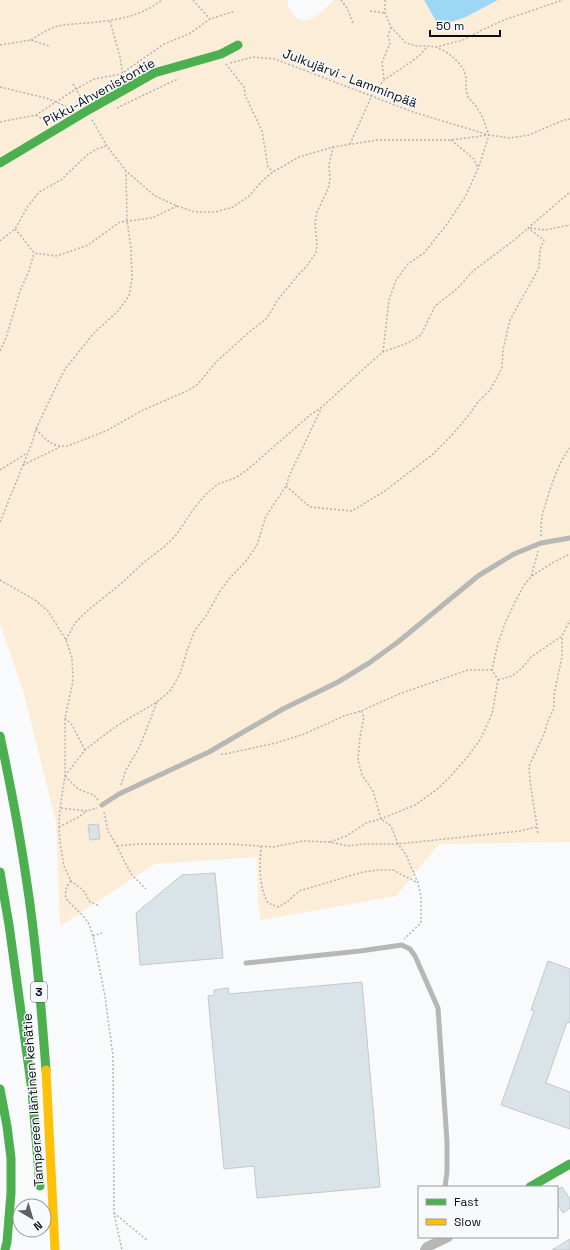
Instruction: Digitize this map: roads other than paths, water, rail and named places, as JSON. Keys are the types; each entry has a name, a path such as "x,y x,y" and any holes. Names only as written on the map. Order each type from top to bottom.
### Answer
{"main road":[{"name":"Pikku-Ahvenistontie","path":"0,163 86,111 154,73 221,54 238,45"},
{"name":"Tampereen läntinen kehätie","path":"0,736 14,803 29,897 42,1025 55,1250"},
{"name":"Tampereen läntinen kehätie","path":"0,872 9,924 32,1091 40,1198"},
{"path":"0,1089 11,1158 11,1193 5,1250"},
{"path":"532,1186 570,1164"}],"street":[{"path":"427,1246 446,1238"}],"lane":[{"path":"102,805 119,794 209,752 283,709 338,682 369,663 417,627 478,576 514,554 541,543 570,538"},
{"path":"246,963 402,945 410,949 415,956 438,1008 447,1142 447,1172 445,1186"}],"water":[{"path":"424,0 498,0 466,17 448,23 436,21"}]}
